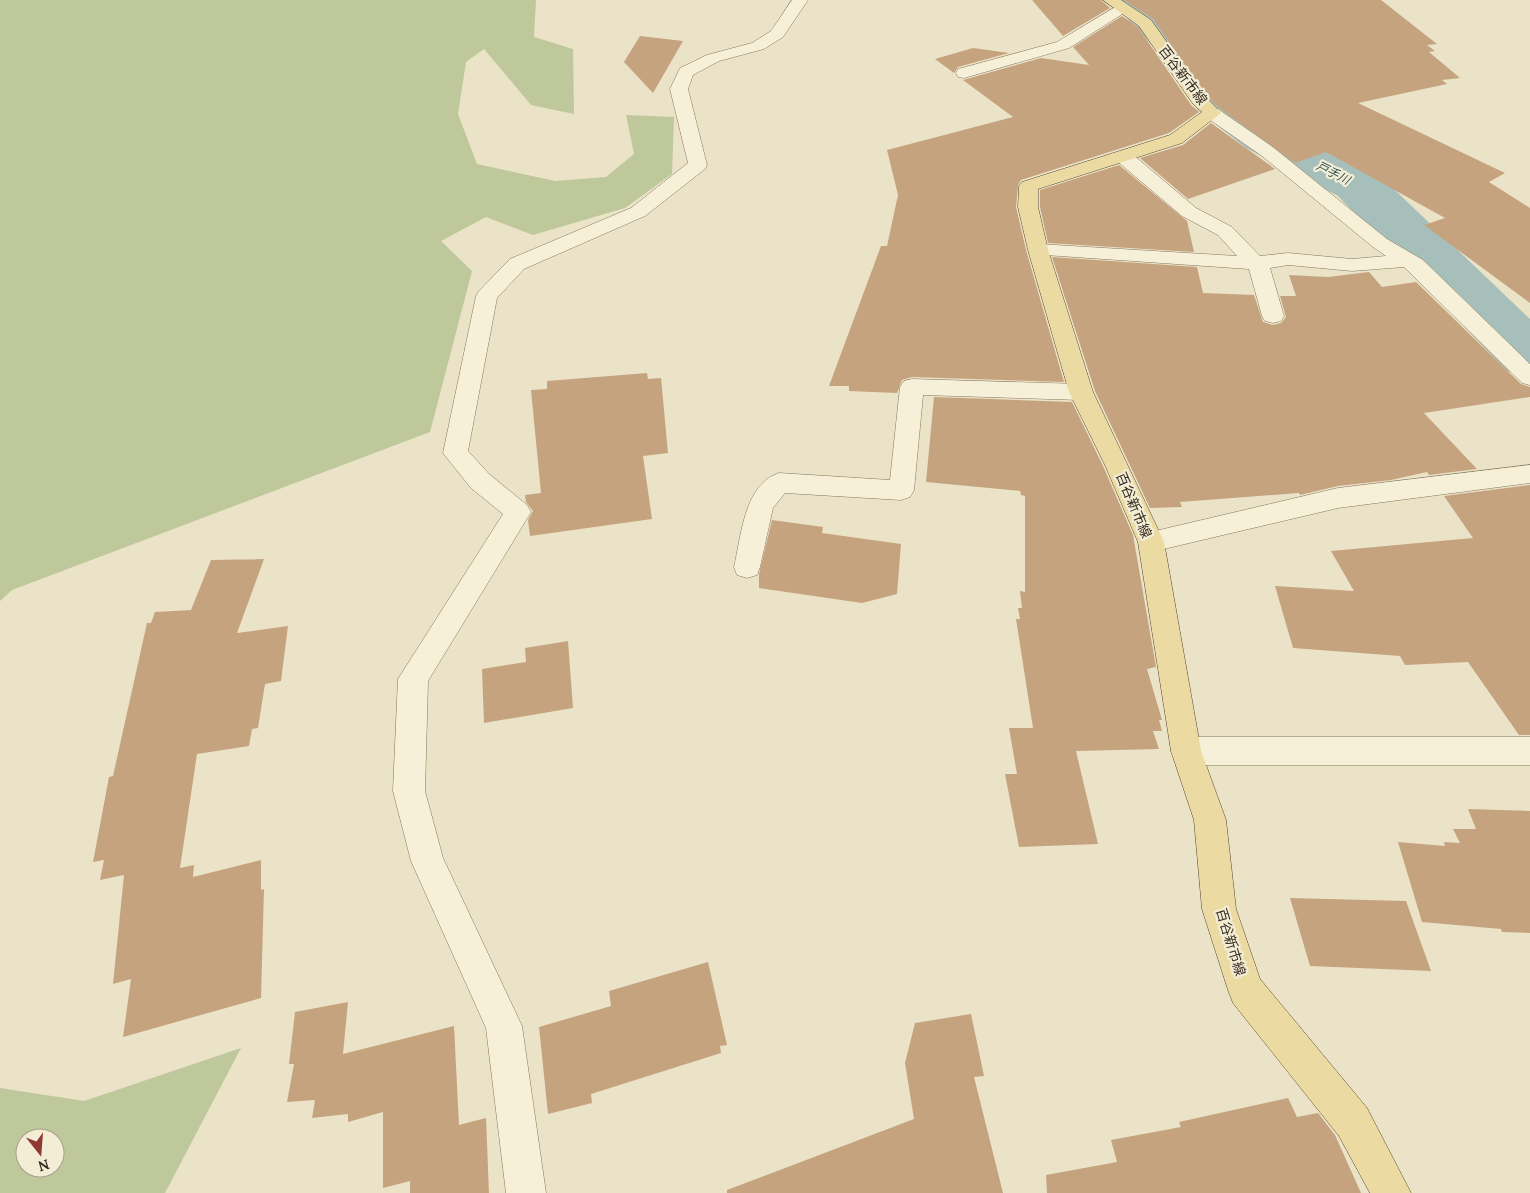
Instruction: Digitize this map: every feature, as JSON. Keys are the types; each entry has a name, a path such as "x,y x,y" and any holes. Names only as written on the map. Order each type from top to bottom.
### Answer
{"main road":[{"name":"百谷新市線","path":"1116,4 1145,23 1199,100 1212,113 1176,139 1029,186 1028,207 1038,250 1081,392 1117,465 1151,542 1186,751 1210,820 1219,909 1246,990 1353,1122 1391,1193"}],"street":[{"path":"526,1193 504,1026 427,861 409,791 413,679 518,512 480,481 455,453 487,296 517,264 638,212 698,164 679,89 686,72 712,58 758,46 777,34 800,0"},
{"path":"964,73 1063,45 1116,4"},
{"path":"1212,113 1268,152 1380,243 1416,266 1530,377"},
{"path":"1124,157 1189,212 1225,231 1261,269 1273,316"},
{"path":"1038,250 1255,263 1288,259 1352,266 1407,260"},
{"path":"747,567 761,505 778,483 901,490 912,387 1081,392"},
{"path":"1151,542 1338,498 1530,474"},
{"path":"1186,751 1530,751"}],"green space":[{"path":"0,0 536,0 534,37 573,49 574,114 531,105 484,49 466,62 458,114 477,164 555,181 606,177 634,154 626,115 674,117 672,174 625,208 533,235 486,217 441,241 472,271 430,432 12,590 0,601"},
{"path":"241,1048 165,1193 0,1193 0,1088 84,1101"}],"building":[{"path":"1032,0 1101,0 1110,8 1063,36"},
{"path":"1124,0 1381,0 1437,44 1427,45 1435,51 1429,52 1460,78 1442,80 1447,84 1358,103 1505,173 1489,182 1530,208 1530,303 1424,225 1445,218 1326,152 1295,163 1218,107 1206,95 1153,19"},
{"path":"1122,16 1138,27 1191,105 1199,112 1169,133 1021,180 1018,185 1016,207 1026,250 1064,382 912,377 902,380 897,393 849,391 849,386 829,386 881,246 887,246 898,195 887,150 1013,117 963,80 1041,58 1089,65 1073,47"},
{"path":"640,36 683,41 653,93 624,62"},
{"path":"973,48 1009,53 958,67 954,73 935,59"},
{"path":"1211,123 1275,169 1188,199 1140,158 1183,145"},
{"path":"1119,165 1187,221 1194,252 1048,243 1040,207 1040,190"},
{"path":"1052,257 1197,267 1203,293 1254,295 1263,322 1273,325 1281,323 1286,317 1280,296 1296,296 1289,275 1328,277 1369,272 1382,287 1416,282 1521,384 1530,387 1530,397 1424,413 1477,469 1429,475 1427,472 1391,480 1338,486 1300,495 1299,493 1180,502 1182,507 1150,508 1095,391"},
{"path":"647,373 648,379 661,378 668,453 643,456 652,519 530,536 528,520 533,511 526,502 525,495 541,493 531,390 547,389 547,381"},
{"path":"934,397 1072,402 1133,535 1156,667 1147,669 1162,720 1159,720 1162,731 1153,731 1159,749 1076,751 1098,844 1019,847 1005,774 1017,774 1009,728 1033,728 1016,619 1020,619 1018,608 1022,608 1020,591 1025,592 1025,496 1021,495 1020,491 926,482"},
{"path":"1530,485 1530,735 1519,735 1468,662 1405,665 1400,656 1293,648 1275,586 1354,591 1331,551 1473,538 1444,496"},
{"path":"772,520 823,527 822,533 901,544 897,594 862,603 759,588 759,574"},
{"path":"264,559 237,633 288,626 281,681 265,684 258,728 252,729 249,746 197,754 180,868 194,865 193,877 261,860 261,890 264,889 261,998 123,1037 131,979 113,984 124,875 100,880 104,860 93,862 109,777 113,776 147,623 151,623 155,612 191,610 211,560"},
{"path":"568,641 573,708 484,723 482,669 526,662 525,648"},
{"path":"1468,809 1530,811 1530,933 1502,932 1501,929 1422,922 1398,842 1445,846 1444,842 1460,843 1453,829 1476,829"},
{"path":"1290,898 1406,901 1431,971 1310,966"},
{"path":"708,962 727,1045 720,1046 721,1053 591,1094 592,1103 548,1114 539,1027 611,1006 609,991"},
{"path":"348,1002 343,1054 454,1026 459,1125 486,1118 489,1193 410,1193 410,1181 383,1188 383,1112 348,1122 348,1114 312,1118 315,1100 287,1102 294,1064 289,1064 295,1012"},
{"path":"971,1014 984,1076 974,1077 1003,1193 727,1193 727,1190 914,1119 905,1063 915,1023"},
{"path":"1288,1098 1297,1117 1318,1113 1335,1135 1361,1193 1047,1193 1046,1175 1117,1162 1111,1140 1181,1127 1179,1122"}],"waterway":[{"name":"戸手川","path":"1132,0 1167,34 1215,100 1264,137 1357,184 1530,356"}]}
